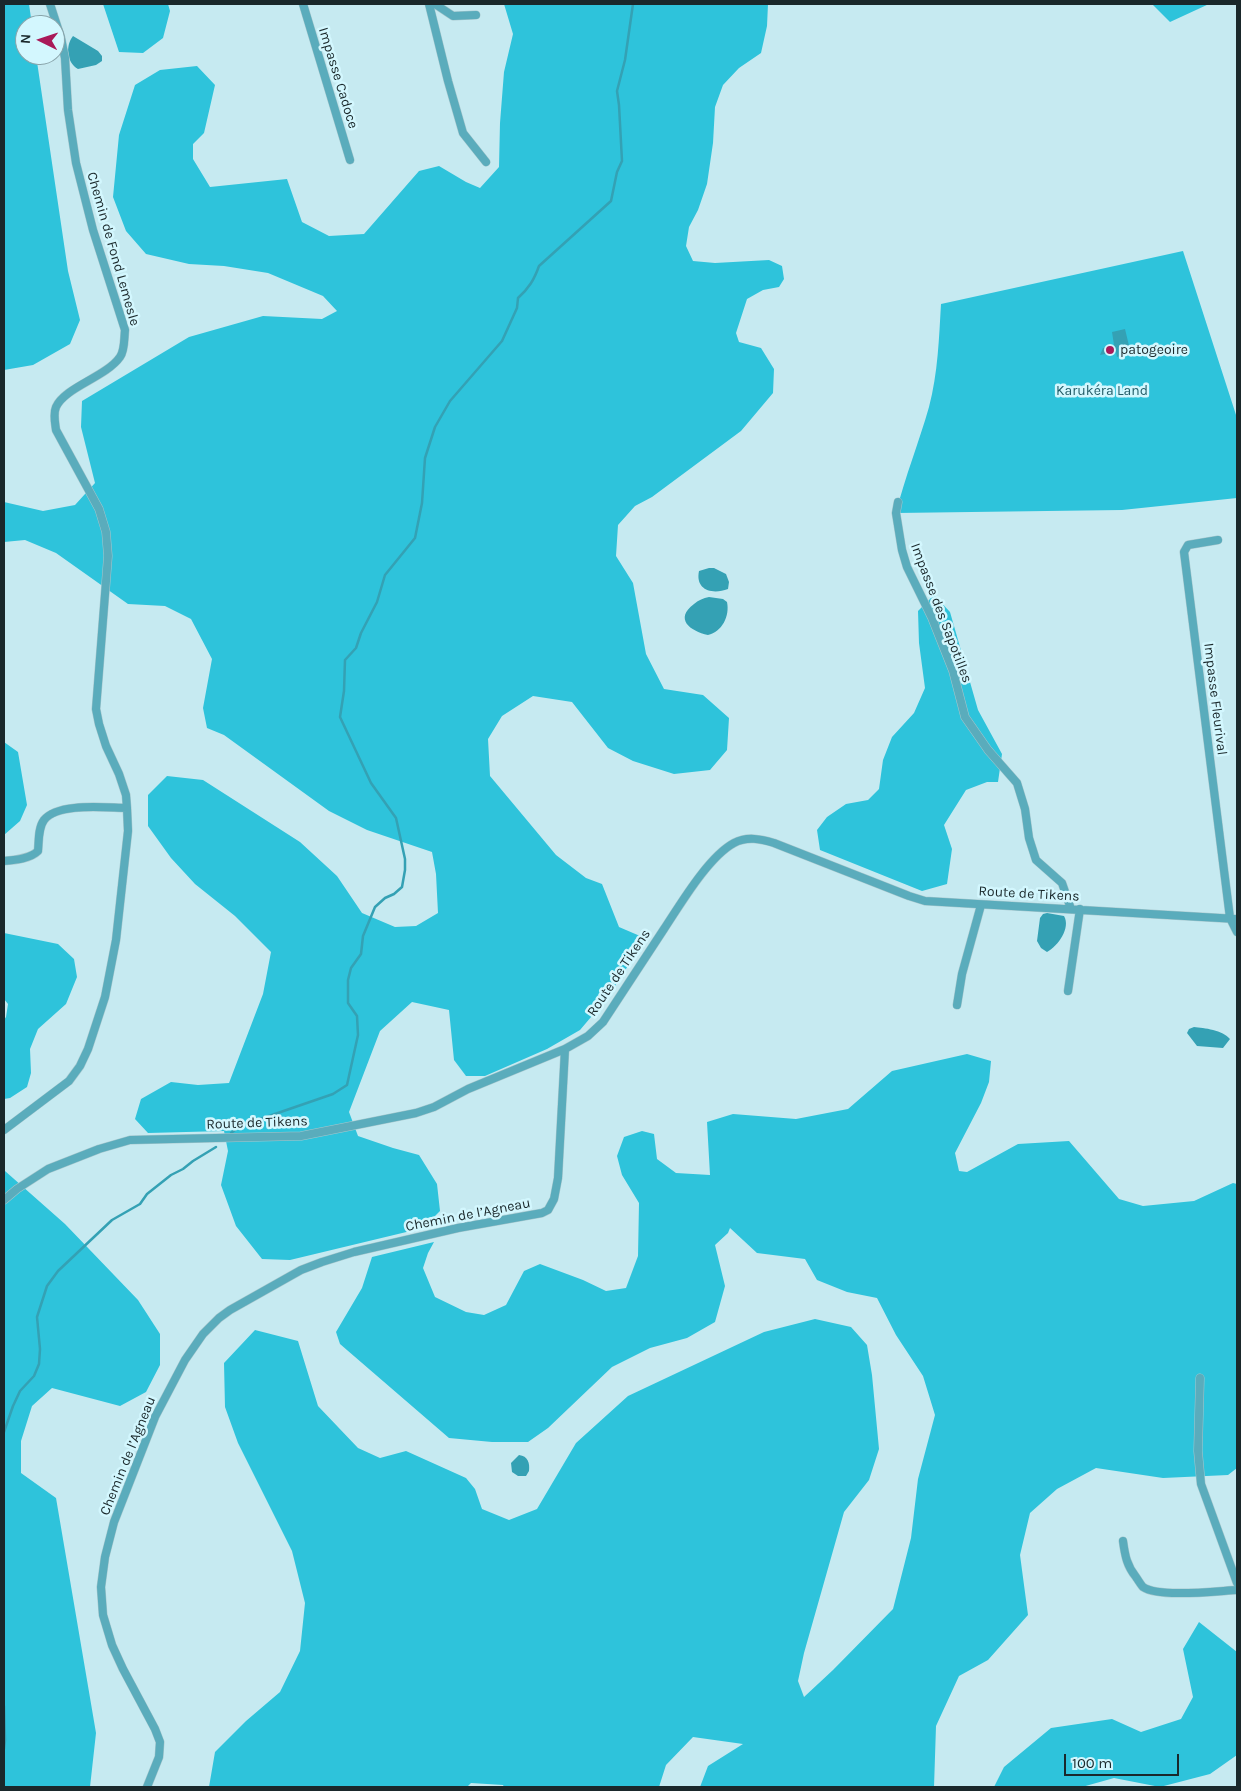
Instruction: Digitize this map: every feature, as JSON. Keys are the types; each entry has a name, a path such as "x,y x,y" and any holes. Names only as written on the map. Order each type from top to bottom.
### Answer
{"street":[{"name":"Chemin de Fond Lemesle","path":"4,1130 69,1081 80,1066 88,1049 105,997 116,940 128,831 126,795 106,746 96,709 108,556 106,532 99,509 56,430 54,416 56,407 62,398 107,369 121,356 125,330 93,230 76,163 68,110 62,38 50,4"},
{"name":"Impasse Cadoce","path":"303,4 350,160"},
{"path":"430,4 461,126 466,138 486,162"},
{"path":"435,4 453,16 476,15"},
{"name":"Impasse des Sapotilles","path":"898,502 896,514 907,567 932,618 953,671 965,717 988,750 1017,783 1025,809 1029,838 1036,860 1062,883 1072,909"},
{"name":"Impasse Fleurival","path":"1218,540 1188,545 1184,552 1234,918"},
{"path":"4,861 36,854 44,820 59,811 83,807 127,808"},
{"name":"Route de Tikens","path":"4,1200 17,1189 48,1169 99,1148 130,1140 242,1139 301,1136 416,1113 434,1107 468,1088 565,1049 588,1036 603,1022 686,895 717,857 733,844 743,840 760,839 774,843 925,901 1234,918"},
{"path":"957,1005 962,974 981,904"},
{"path":"1068,991 1080,909"},
{"path":"1237,913 1234,918 1237,932"},
{"name":"Chemin de l’Agneau","path":"147,1787 159,1757 160,1742 112,1645 102,1615 101,1587 105,1557 114,1522 155,1417 185,1360 203,1334 219,1318 301,1270 354,1252 458,1228 531,1216 548,1210 554,1199 558,1178 565,1049"},
{"path":"1200,1378 1198,1451 1201,1484 1237,1582"},
{"path":"1123,1541 1129,1568 1143,1587 1173,1593 1237,1590"}],"green space":[{"path":"4,4 29,4 31,15 15,15 15,65 37,65 68,271 80,320 70,344 33,365 4,370"},
{"path":"103,4 168,4 170,11 163,38 143,53 119,52"},
{"path":"504,4 768,4 767,26 761,53 739,68 723,85 715,107 713,143 707,184 698,210 689,227 686,246 693,261 715,263 769,260 782,266 784,279 779,287 763,290 747,299 736,333 739,342 761,348 774,369 773,393 741,431 652,497 635,506 618,525 616,556 633,583 646,654 664,689 703,695 729,718 727,750 710,770 674,774 633,761 608,748 572,702 533,696 502,716 488,739 490,776 556,855 586,878 602,884 619,927 640,936 642,944 608,997 580,1030 547,1049 485,1076 466,1076 454,1060 449,1010 412,1002 380,1031 349,1112 358,1136 419,1155 437,1184 440,1211 423,1228 290,1260 262,1259 236,1226 221,1185 228,1151 224,1131 148,1133 135,1119 141,1099 171,1082 198,1085 229,1083 263,994 271,952 235,916 195,884 171,858 148,826 148,795 167,776 203,780 300,842 337,876 362,913 395,927 416,926 438,913 436,874 432,852 367,830 329,811 224,735 207,728 203,708 212,659 191,619 165,606 128,604 56,553 25,540 4,542 4,502 43,511 75,505 95,483 81,427 82,401 189,337 263,316 322,319 337,311 323,296 268,273 224,266 189,264 146,254 126,231 113,197 119,135 135,85 160,70 197,66 215,85 204,133 193,144 193,159 210,187 287,179 302,222 329,236 364,234 419,171 439,166 480,188 499,167 504,72 513,34"},
{"path":"1152,4 1209,4 1170,22"},
{"name":"Karukéra Land","path":"1183,251 1237,418 1237,498 1122,510 896,513 932,394 938,356 941,304"},
{"path":"934,595 950,612 978,710 1002,754 998,782 987,782 966,790 944,825 952,849 947,884 922,891 820,850 817,830 827,817 846,804 868,800 879,789 883,760 892,737 914,713 925,688 919,643 918,611"},
{"path":"4,742 18,752 27,805 20,821 4,835"},
{"path":"4,933 58,944 74,959 77,977 66,1004 38,1029 30,1049 31,1073 27,1087 10,1098 4,1099 4,1020 8,1004 4,999"},
{"path":"967,1054 991,1061 989,1082 981,1103 955,1153 959,1171 967,1172 1018,1144 1069,1141 1119,1199 1143,1206 1194,1201 1233,1183 1237,1184 1237,1468 1228,1475 1163,1478 1096,1468 1057,1489 1030,1513 1020,1555 1028,1615 988,1660 959,1676 936,1726 934,1787 700,1787 708,1766 743,1744 693,1737 666,1765 659,1787 504,1787 503,1785 471,1783 467,1787 209,1787 215,1752 246,1721 280,1692 300,1651 305,1603 292,1551 238,1443 225,1407 224,1363 255,1330 298,1341 318,1406 358,1448 380,1458 406,1451 466,1478 475,1489 482,1509 509,1520 537,1509 576,1443 628,1396 764,1332 815,1319 851,1327 867,1345 872,1375 879,1449 869,1480 844,1512 804,1653 798,1681 804,1697 833,1670 893,1609 911,1538 918,1479 935,1415 923,1376 896,1335 877,1298 847,1292 817,1280 805,1259 757,1253 730,1228 728,1233 715,1245 725,1286 715,1322 687,1338 650,1348 612,1367 548,1428 528,1442 492,1442 449,1438 340,1344 336,1332 362,1288 372,1257 434,1242 423,1268 435,1297 466,1312 484,1315 506,1305 524,1271 540,1264 606,1291 626,1288 638,1256 639,1203 622,1175 617,1156 624,1137 642,1131 654,1134 657,1159 676,1173 710,1175 707,1122 733,1114 796,1119 848,1109 892,1071"},
{"path":"4,1171 65,1224 138,1300 160,1334 160,1365 146,1392 120,1406 52,1388 32,1406 21,1441 21,1473 56,1498 96,1733 90,1787 4,1787"},
{"path":"1199,1622 1237,1652 1237,1755 1210,1774 1160,1787 1114,1778 1082,1787 994,1787 1004,1767 1051,1728 1112,1719 1141,1732 1181,1719 1193,1697 1183,1649"}],"shaded area":[{"path":"73,36 98,51 102,56 102,61 96,65 78,69 74,66 68,54 70,40"},
{"path":"1125,329 1131,354 1117,357 1116,352 1100,355 1103,348 1114,345 1112,332"},
{"path":"714,568 726,574 729,582 728,589 711,591 702,587 698,577 699,571"},
{"path":"709,597 723,599 727,602 728,607 724,623 717,631 708,635 695,631 690,627 687,624 685,615 694,604 701,599"},
{"path":"1043,914 1064,916 1066,926 1059,941 1047,952 1041,948 1037,941 1040,918"},
{"path":"1194,1027 1218,1032 1230,1039 1223,1048 1197,1046 1187,1033 1189,1029"},
{"path":"519,1455 526,1458 529,1463 529,1471 526,1476 518,1476 512,1472 511,1463"}],"waterway":[{"path":"231,1133 240,1126 333,1094 347,1085 358,1035 357,1016 348,1003 348,980 351,968 361,954 363,936 375,907 402,887 405,859 396,818 371,783 340,717 344,691 345,660 356,648 361,633 377,602 385,575 415,538 422,503 425,458 435,427 450,401 502,341 517,308 518,298 531,284 539,266 611,201 617,172 622,161 617,91 625,60 633,4"},
{"path":"4,1432 20,1391 34,1376 39,1364 40,1349 37,1317 47,1286 58,1271 112,1220 140,1204 147,1194 171,1175 216,1147"},
{"path":"4,1706 4,1749"}],"place":[{"name":"patogeoire","path":"1110,350"}]}
